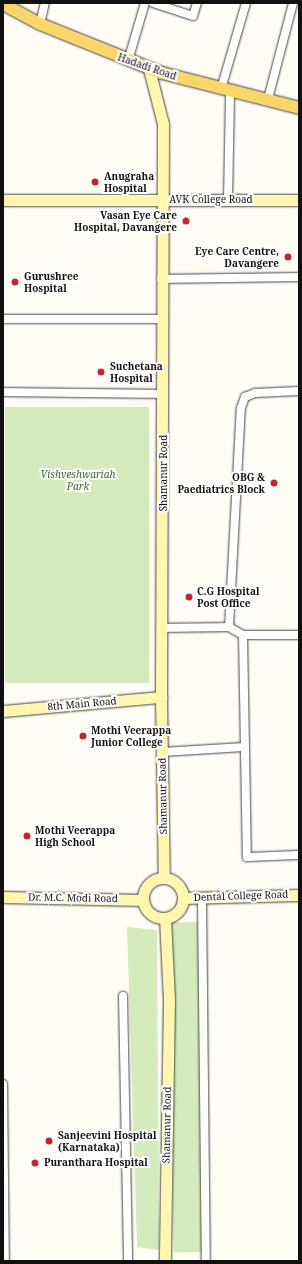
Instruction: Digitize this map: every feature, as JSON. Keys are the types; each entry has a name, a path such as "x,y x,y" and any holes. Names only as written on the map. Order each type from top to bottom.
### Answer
{"main road":[{"name":"Hadadi Road","path":"3,4 40,24 149,69 225,90 268,99 299,108"},
{"name":"Shamanur Road","path":"149,69 163,124 161,279 164,394 161,697 164,878"},
{"name":"AVK College Road","path":"3,200 299,200"},
{"name":"8th Main Road","path":"3,711 161,697"},
{"path":"164,878 178,884 183,898 178,911 165,918 150,913 143,900 148,885 164,878"},
{"name":"Dental College Road","path":"183,898 299,895"},
{"name":"Dr. M.C. Modi Road","path":"3,897 143,900"},
{"name":"Shamanur Road","path":"165,918 169,999 165,1261"}],"street":[{"path":"40,24 46,3"},
{"path":"128,61 145,3"},
{"path":"153,3 193,16 197,3"},
{"path":"228,200 225,90 246,3"},
{"path":"268,99 294,3"},
{"path":"161,279 299,277"},
{"path":"3,319 162,319"},
{"path":"229,627 241,408 245,397 255,393 299,391"},
{"path":"3,392 164,394"},
{"path":"162,628 229,627 243,635 299,635"},
{"path":"243,635 247,857 299,855"},
{"path":"162,752 244,747"},
{"path":"202,898 206,1261"},
{"path":"123,996 128,1261"},
{"path":"3,1084 5,1261"}],"green space":[{"name":"Vishveshwariah Park","path":"5,407 149,407 149,683 5,683"},
{"path":"199,922 205,1252 174,1252 168,923"},
{"path":"127,927 157,930 159,1250 137,1247"}],"place":[{"name":"Anugraha Hospital","path":"95,182"},
{"name":"Vasan Eye Care Hospital, Davangere","path":"186,221"},
{"name":"Eye Care Centre, Davangere","path":"288,257"},
{"name":"Gurushree Hospital","path":"15,282"},
{"name":"Suchetana Hospital","path":"101,372"},
{"name":"OBG & Paediatrics Block","path":"274,483"},
{"name":"C.G Hospital Post Office","path":"189,597"},
{"name":"Mothi Veerappa Junior College","path":"83,736"},
{"name":"Mothi Veerappa High School","path":"27,836"},
{"name":"Sanjeevini Hospital (Karnataka)","path":"49,1141"},
{"name":"Puranthara Hospital","path":"35,1163"}]}
